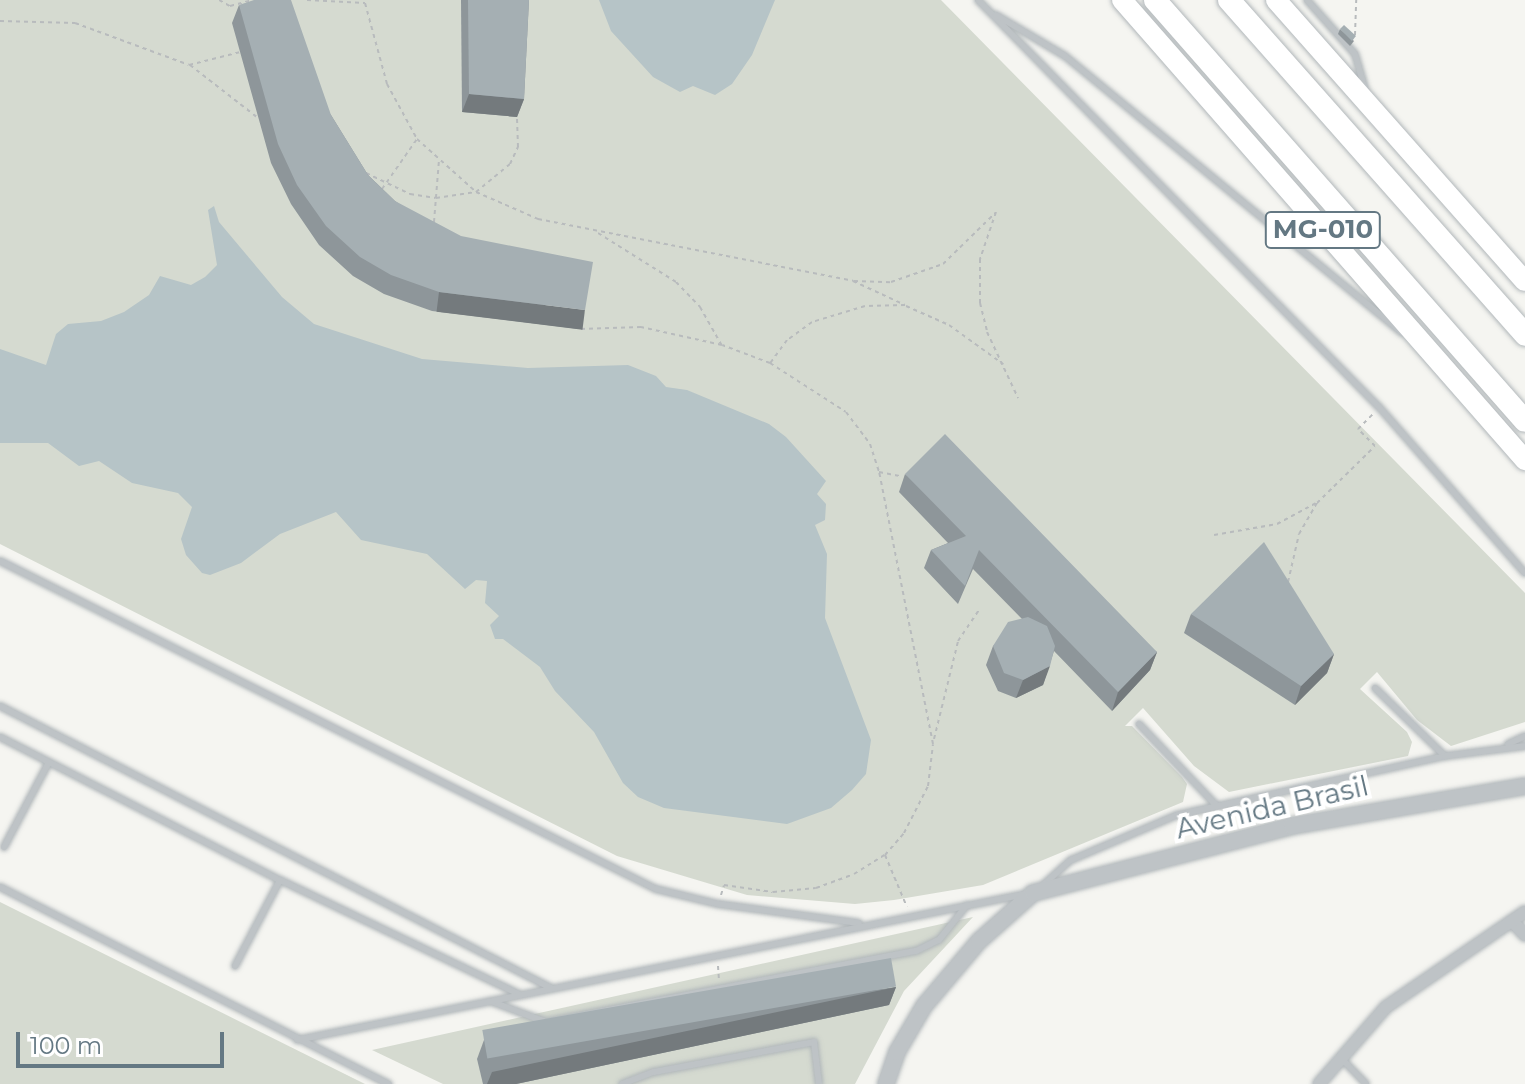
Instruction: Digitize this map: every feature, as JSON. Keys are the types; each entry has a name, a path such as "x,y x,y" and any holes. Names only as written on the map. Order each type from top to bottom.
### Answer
{"highway":[{"name":"MG-010","path":"1155,0 1525,421"},
{"name":"MG-010","path":"1229,0 1525,335"}],"main road":[{"name":"MG-010","path":"1122,0 1525,460"},
{"path":"1276,0 1525,281"}],"street":[{"name":"Avenida Brasil","path":"1033,893 1292,826 1525,786"},
{"path":"886,1084 897,1052 924,1006 979,941 1033,893"},
{"path":"1319,1084 1386,1007 1521,915 1525,935"}],"lane":[{"path":"978,0 1379,407 1525,573"},
{"path":"1307,0 1355,54 1367,103"},
{"path":"986,9 1065,56 1445,369"},
{"path":"0,561 656,889 718,904 866,924"},
{"path":"1375,688 1445,756"},
{"path":"0,706 551,988"},
{"path":"1139,724 1216,805"},
{"path":"297,1040 717,952 1033,893 1071,860 1131,831 1216,805 1508,744 1525,736"},
{"path":"0,737 280,880 519,994"},
{"path":"1508,744 1525,746"},
{"path":"4,847 49,762"},
{"path":"235,966 280,880"},
{"path":"0,887 389,1084"},
{"path":"490,1001 546,1022 916,951 939,940 967,905"},
{"path":"622,1084 654,1072 814,1042 819,1084"},
{"path":"1340,1057 1366,1084"}],"path":[{"path":"219,0 230,6 252,0"},
{"path":"307,0 365,3 387,84 417,139 476,192 538,219 853,281 891,282 943,264 996,212 980,259 980,303 987,332 1018,398"},
{"path":"0,21 75,23 189,65 258,118"},
{"path":"189,65 240,52"},
{"path":"357,167 387,184 436,198 476,192 510,164 518,147 517,117"},
{"path":"378,192 387,184 417,139"},
{"path":"434,230 439,159"},
{"path":"595,230 676,282 700,307 722,345"},
{"path":"853,281 949,325 1005,365"},
{"path":"770,363 787,340 812,322 865,306 905,305"},
{"path":"579,329 641,327 722,345 770,363 846,412 870,444 879,472 933,744"},
{"path":"1289,590 1299,534 1317,503 1375,446 1358,429 1379,407"},
{"path":"879,472 900,476"},
{"path":"1214,535 1277,524 1317,503"},
{"path":"718,904 724,885 773,892 816,888 854,874 885,855 904,833 928,786 933,744 958,641 979,610"},
{"path":"885,855 911,916"},
{"path":"717,952 720,989"}],"shaded area":[{"path":"0,0 941,0 1525,593 1525,722 1451,746 1417,720 1377,672 1360,689 1407,732 1412,742 1408,756 1229,792 1194,766 1143,708 1125,726 1132,726 1182,777 1187,784 1183,802 983,885 894,900 855,904 747,895 617,856 0,544"},
{"path":"599,0 775,0 752,55 732,84 715,95 693,86 680,92 653,77 611,31"},
{"path":"214,206 219,222 282,297 314,324 422,359 528,368 628,365 656,376 666,387 687,390 769,424 786,437 826,481 817,494 826,504 825,520 815,525 827,554 825,618 871,740 866,774 852,790 831,808 787,824 664,808 638,797 623,783 594,732 555,691 540,667 503,639 495,639 490,625 499,616 485,603 487,581 476,580 465,589 427,554 361,540 336,512 280,534 241,563 210,575 202,573 186,555 181,539 192,507 178,493 132,483 99,461 79,466 48,443 0,443 0,349 46,365 56,334 68,324 101,321 124,312 149,295 160,276 191,285 205,277 217,265 208,210"},
{"path":"0,902 365,1084 0,1084"},
{"path":"973,917 904,991 855,1084 443,1084 372,1050"}],"building":[{"path":"254,0 291,0 331,115 368,175 395,201 461,236 593,262 585,310 439,292 391,275 360,257 326,226 297,185 278,144 239,5"},
{"path":"468,0 529,0 524,99 469,94"},
{"path":"1344,25 1356,36 1352,41 1340,29"},
{"path":"945,434 1157,652 1118,692 979,550 965,586 931,550 966,536 905,474"},
{"path":"1264,542 1334,654 1301,686 1191,614"},
{"path":"1028,617 1047,626 1055,646 1050,666 1023,680 1004,673 993,646 1008,622"},
{"path":"891,958 896,987 487,1059 482,1030"}]}
